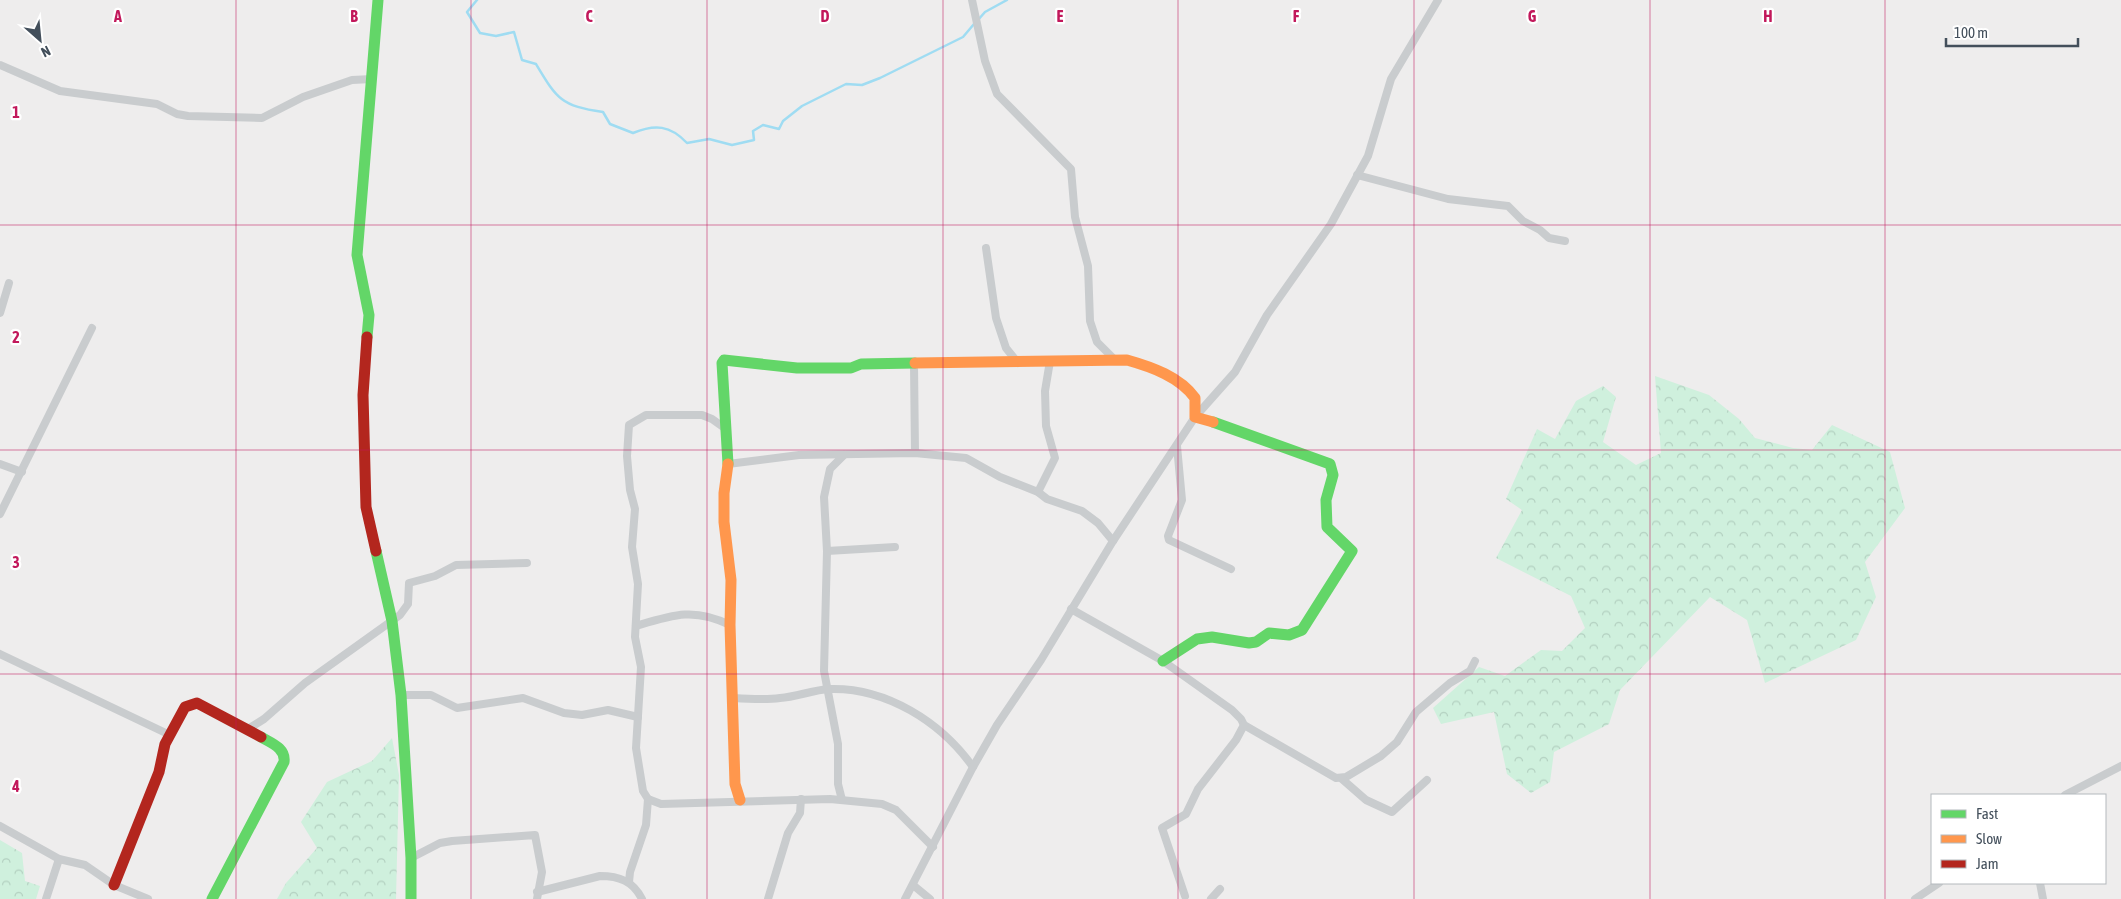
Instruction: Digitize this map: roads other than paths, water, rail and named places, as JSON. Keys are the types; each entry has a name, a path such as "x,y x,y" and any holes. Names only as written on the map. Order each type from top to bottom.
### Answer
{"street":[{"path":"378,0 366,167 356,242 369,315 363,395 366,507 392,622 402,695 411,858 411,899"},
{"path":"972,0 985,61 997,94 1070,169 1075,217 1088,266 1092,327 1097,342 1115,360"},
{"path":"905,899 973,767 1113,541 1195,418 1235,372 1267,315 1331,224 1374,143 1391,79 1438,0"},
{"path":"0,65 60,91 157,104 177,114 188,116 262,118 303,97 352,80 372,79"},
{"path":"1357,175 1448,199 1508,206 1523,220 1549,238 1566,241"},
{"path":"986,248 996,318 1006,348 1018,363"},
{"path":"0,312 9,284"},
{"path":"0,514 92,328"},
{"path":"740,800 735,784 734,698 730,625 732,580 724,503 728,464 724,360 798,368 1115,360 1142,365 1183,384 1194,397 1196,404 1195,418"},
{"path":"1038,492 1055,458 1046,426 1045,391 1050,362"},
{"path":"914,364 915,453"},
{"path":"629,882 630,872 646,825 648,799 643,791 636,748 641,667 635,637 637,573 632,547 635,509 630,490 626,456 629,425 646,415 702,415 712,418 726,429"},
{"path":"1163,661 1171,658 1189,643 1205,637 1249,643 1256,642 1269,633 1297,634 1302,630 1352,551 1328,527 1326,500 1333,474 1330,464 1233,428 1195,418"},
{"path":"1177,446 1182,500 1168,536 1169,540 1231,569"},
{"path":"728,464 799,455 915,453 966,458 1000,477 1038,492 1047,499 1090,515 1113,541"},
{"path":"842,800 838,784 839,750 824,671 827,551 824,497 826,479 834,462 844,455"},
{"path":"0,464 22,472"},
{"path":"827,551 895,547"},
{"path":"248,729 264,719 304,683 392,622 405,610 408,604 409,583 435,576 456,565 527,563"},
{"path":"1071,609 1163,661 1232,710 1244,725 1311,762 1330,776 1342,778 1366,800 1392,812 1427,780"},
{"path":"636,626 683,614 712,616 730,625"},
{"path":"0,654 170,735"},
{"path":"1342,778 1381,756 1393,746 1416,712 1450,683 1470,671 1475,662"},
{"path":"734,698 778,698 828,689 880,696 905,708 950,739 973,767"},
{"path":"402,695 431,696 457,708 522,698 564,713 582,715 608,710 638,717"},
{"path":"114,885 159,772 165,744 185,707 197,703 248,729 282,750 285,756 284,762 212,899"},
{"path":"1185,896 1162,828 1186,814 1198,789 1236,740 1244,725"},
{"path":"2067,794 2121,766"},
{"path":"648,799 670,804 740,800 842,800 891,806 932,847"},
{"path":"768,899 786,838 800,813 801,799"},
{"path":"0,826 58,859 85,865 114,885 148,899"},
{"path":"411,858 440,843 535,835 542,872 537,896 600,876 617,877 629,882 642,899"},
{"path":"46,899 58,859"},
{"path":"1915,899 1938,884"},
{"path":"2040,884 2043,899"},
{"path":"913,885 930,899"},
{"path":"1211,899 1220,889"}],"waterway":[{"path":"477,0 467,12 480,33 496,36 514,32 522,60 536,64 549,85 562,99 578,107 603,112 610,124 633,133 648,128 662,128 681,137 687,143 709,139 732,145 754,140 753,131 763,125 779,129 783,121 802,106 846,84 862,85 880,78 963,37 974,24"},
{"path":"978,20 985,12 1007,0"}]}
